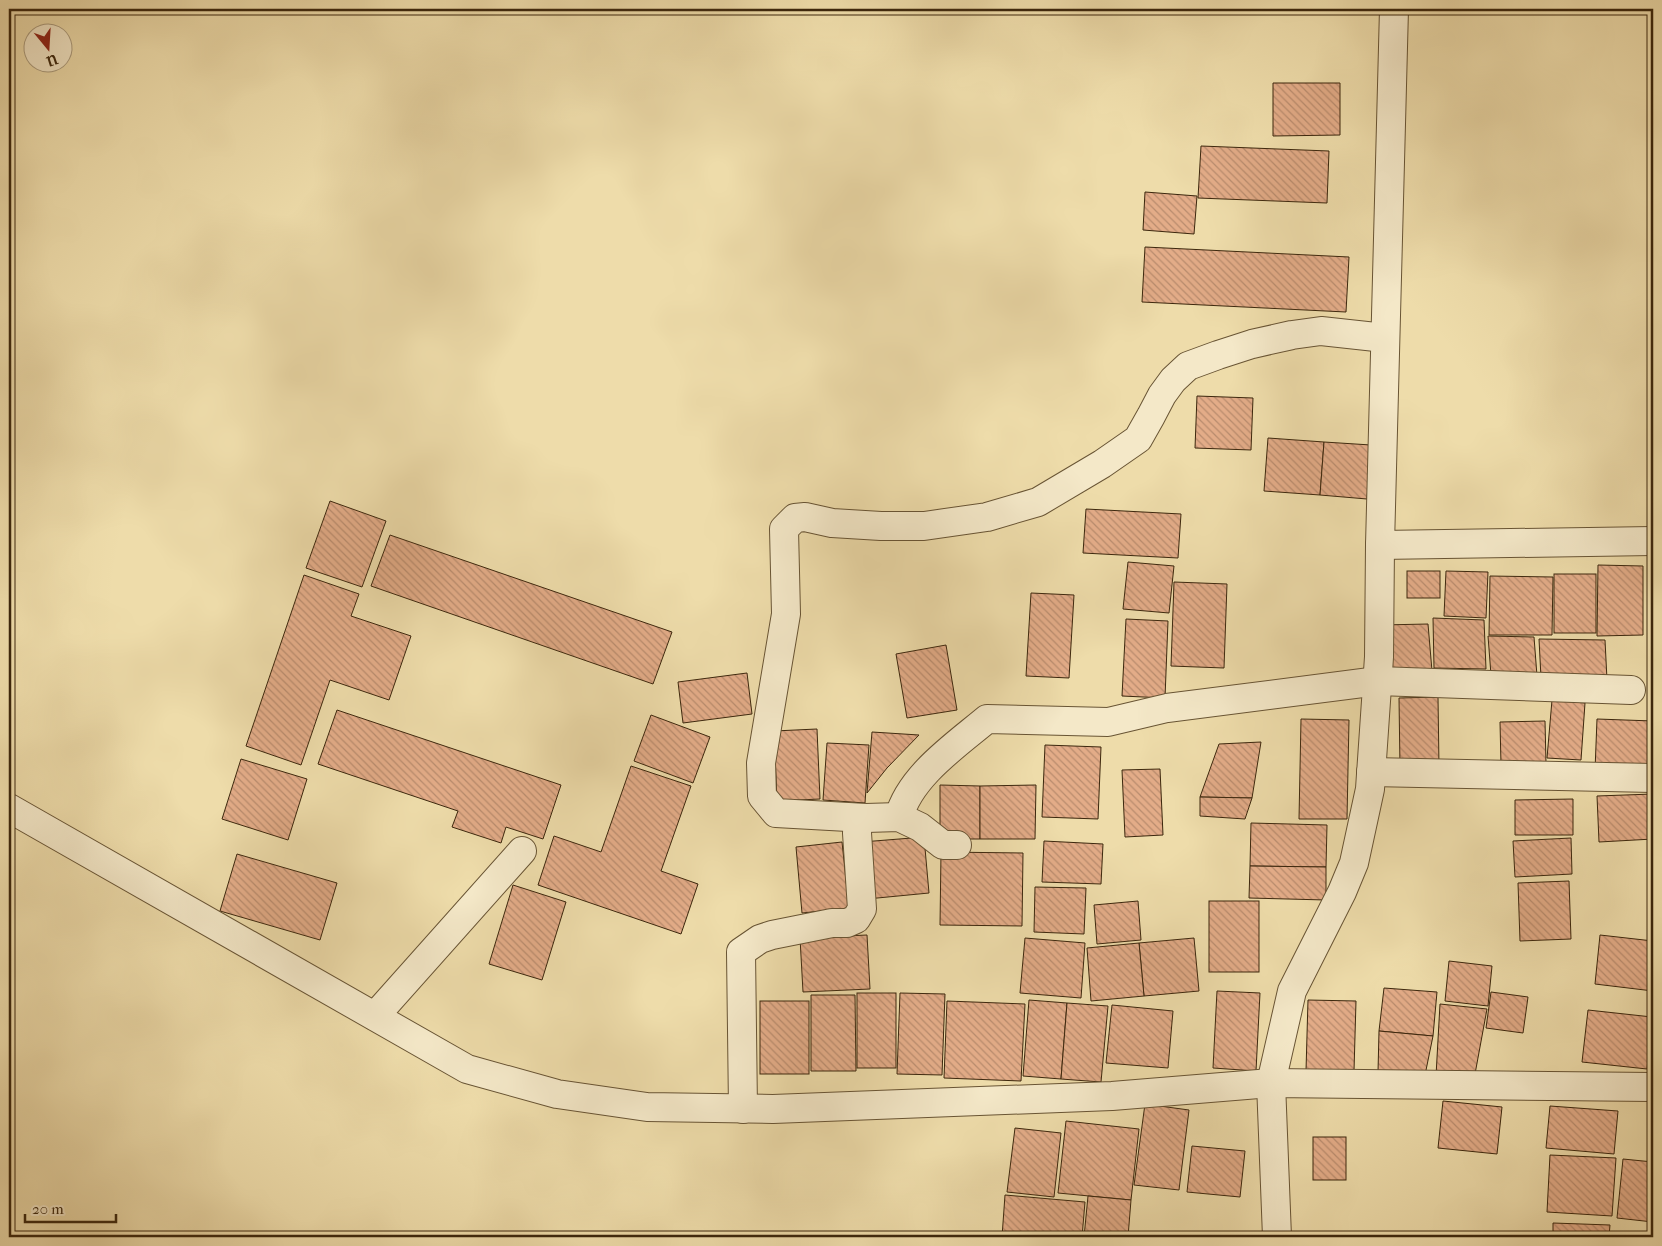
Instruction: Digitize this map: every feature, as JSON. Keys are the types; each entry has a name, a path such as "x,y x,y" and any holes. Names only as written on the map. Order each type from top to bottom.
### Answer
{"street":[{"path":"1277,1237 1271,1083 1292,991 1342,892 1354,863 1370,789 1378,681 1394,9"},
{"path":"957,845 943,845 920,827 899,817 858,818 776,813 762,796 761,763 786,614 784,529 788,523 795,518 804,517 832,523 924,526 987,517 1038,502 1102,464 1138,439 1162,395 1173,380 1188,366 1252,344 1311,332 1321,331 1385,338"},
{"path":"1380,546 1653,541"},
{"path":"899,817 903,803 919,781 944,753 987,719 1108,722 1167,708 1378,681 1631,690"},
{"path":"1371,772 1653,778"},
{"path":"9,808 467,1069 557,1094 647,1107 773,1109 1112,1096 1271,1083 1653,1086"},
{"path":"743,1109 742,952 760,939 832,923 847,923 856,919 862,909 857,833 858,818"},
{"path":"375,1016 522,850"}],"building":[{"path":"1273,83 1340,83 1340,135 1273,136"},
{"path":"1201,146 1329,151 1327,203 1198,198"},
{"path":"1145,192 1197,196 1194,234 1143,230"},
{"path":"1145,247 1349,257 1346,312 1142,302"},
{"path":"1197,396 1253,398 1251,450 1195,448"},
{"path":"1268,438 1324,442 1320,495 1264,491"},
{"path":"1324,442 1371,445 1367,499 1320,495"},
{"path":"330,501 386,521 362,587 306,568"},
{"path":"1086,509 1181,514 1178,558 1083,553"},
{"path":"390,535 672,632 653,684 371,586"},
{"path":"1128,562 1174,566 1169,613 1123,609"},
{"path":"1652,563 1653,628 1649,628"},
{"path":"1598,565 1643,566 1643,635 1597,636"},
{"path":"1407,571 1440,571 1440,598 1407,598"},
{"path":"1446,571 1488,572 1486,618 1444,616"},
{"path":"1554,574 1596,574 1596,633 1554,633"},
{"path":"304,575 359,594 351,616 411,636 389,700 330,680 301,765 246,746"},
{"path":"1490,576 1553,577 1552,635 1489,635"},
{"path":"1174,582 1227,584 1224,668 1171,666"},
{"path":"1031,593 1074,595 1069,678 1026,676"},
{"path":"1433,618 1484,620 1486,669 1434,668"},
{"path":"1126,619 1168,621 1165,698 1122,696"},
{"path":"1428,624 1432,671 1385,671 1381,625"},
{"path":"1488,636 1534,637 1537,676 1491,675"},
{"path":"1539,639 1605,640 1607,680 1541,678"},
{"path":"1650,642 1653,642 1653,719 1651,719"},
{"path":"946,645 957,710 907,718 896,654"},
{"path":"747,673 752,714 683,723 678,682"},
{"path":"1438,697 1439,767 1400,768 1399,698"},
{"path":"1552,700 1585,703 1581,760 1547,758"},
{"path":"337,710 561,785 543,839 506,827 501,843 452,827 458,811 318,764"},
{"path":"651,715 710,737 693,783 634,761"},
{"path":"1301,719 1349,720 1347,819 1299,819"},
{"path":"1597,719 1653,721 1653,773 1595,771"},
{"path":"1545,721 1546,763 1501,765 1500,722"},
{"path":"817,729 820,799 777,801 774,731"},
{"path":"872,732 919,735 887,768 867,793"},
{"path":"1261,742 1252,798 1200,797 1219,744"},
{"path":"827,743 869,745 865,803 823,800"},
{"path":"1045,745 1101,747 1098,819 1042,817"},
{"path":"241,759 307,779 288,840 222,819"},
{"path":"631,766 691,786 661,871 698,884 681,934 538,885 554,836 601,852"},
{"path":"1160,769 1163,835 1125,837 1122,770"},
{"path":"940,785 980,786 980,839 940,839"},
{"path":"1036,785 1035,839 980,839 980,786"},
{"path":"1653,794 1653,839 1599,842 1597,796"},
{"path":"1200,797 1252,798 1245,819 1200,816"},
{"path":"1573,799 1573,835 1515,835 1515,800"},
{"path":"1251,823 1327,825 1326,867 1250,866"},
{"path":"924,837 929,893 867,899 862,842"},
{"path":"1571,838 1572,874 1515,877 1513,841"},
{"path":"1044,841 1103,844 1101,884 1042,882"},
{"path":"842,842 849,908 802,913 796,847"},
{"path":"941,852 1023,853 1022,926 940,925"},
{"path":"237,854 337,883 320,940 220,911"},
{"path":"1250,866 1326,867 1326,900 1249,898"},
{"path":"1569,881 1571,939 1520,941 1518,883"},
{"path":"513,885 566,902 542,980 489,964"},
{"path":"1035,887 1086,888 1084,934 1034,932"},
{"path":"1138,901 1141,940 1097,944 1094,905"},
{"path":"1209,901 1259,901 1259,972 1209,972"},
{"path":"867,935 870,989 803,992 800,938"},
{"path":"1600,935 1653,941 1653,991 1595,984"},
{"path":"1025,938 1085,943 1081,998 1020,993"},
{"path":"1194,938 1199,991 1144,996 1139,943"},
{"path":"1139,943 1144,996 1091,1001 1087,948"},
{"path":"1449,961 1492,966 1488,1006 1445,1001"},
{"path":"1384,988 1437,992 1433,1036 1379,1031"},
{"path":"1217,991 1260,993 1256,1071 1213,1068"},
{"path":"1491,992 1528,997 1523,1033 1486,1028"},
{"path":"857,993 896,993 896,1068 857,1068"},
{"path":"900,993 945,994 942,1075 897,1074"},
{"path":"811,995 855,995 856,1071 811,1071"},
{"path":"1029,1000 1067,1003 1061,1079 1023,1076"},
{"path":"1308,1000 1356,1001 1354,1071 1306,1071"},
{"path":"760,1001 809,1001 809,1074 760,1074"},
{"path":"947,1001 1025,1004 1021,1081 944,1078"},
{"path":"1067,1003 1108,1006 1101,1082 1061,1079"},
{"path":"1440,1004 1487,1009 1475,1074 1436,1076"},
{"path":"1112,1005 1173,1011 1168,1068 1106,1063"},
{"path":"1588,1010 1652,1017 1647,1069 1582,1062"},
{"path":"1379,1031 1433,1036 1425,1075 1378,1072"},
{"path":"1443,1101 1502,1107 1497,1154 1438,1148"},
{"path":"1145,1104 1189,1110 1179,1190 1134,1185"},
{"path":"1550,1106 1618,1111 1614,1154 1546,1148"},
{"path":"1066,1121 1139,1129 1131,1200 1058,1193"},
{"path":"1015,1128 1061,1133 1054,1197 1007,1192"},
{"path":"1313,1137 1346,1137 1346,1180 1313,1180"},
{"path":"1192,1146 1245,1151 1240,1197 1187,1192"},
{"path":"1550,1155 1616,1158 1612,1216 1547,1212"},
{"path":"1623,1159 1653,1162 1653,1222 1617,1218"},
{"path":"1005,1195 1085,1202 1082,1237 1002,1237"},
{"path":"1088,1196 1131,1200 1128,1237 1084,1237"},
{"path":"1553,1223 1610,1225 1609,1237 1553,1237"}]}
